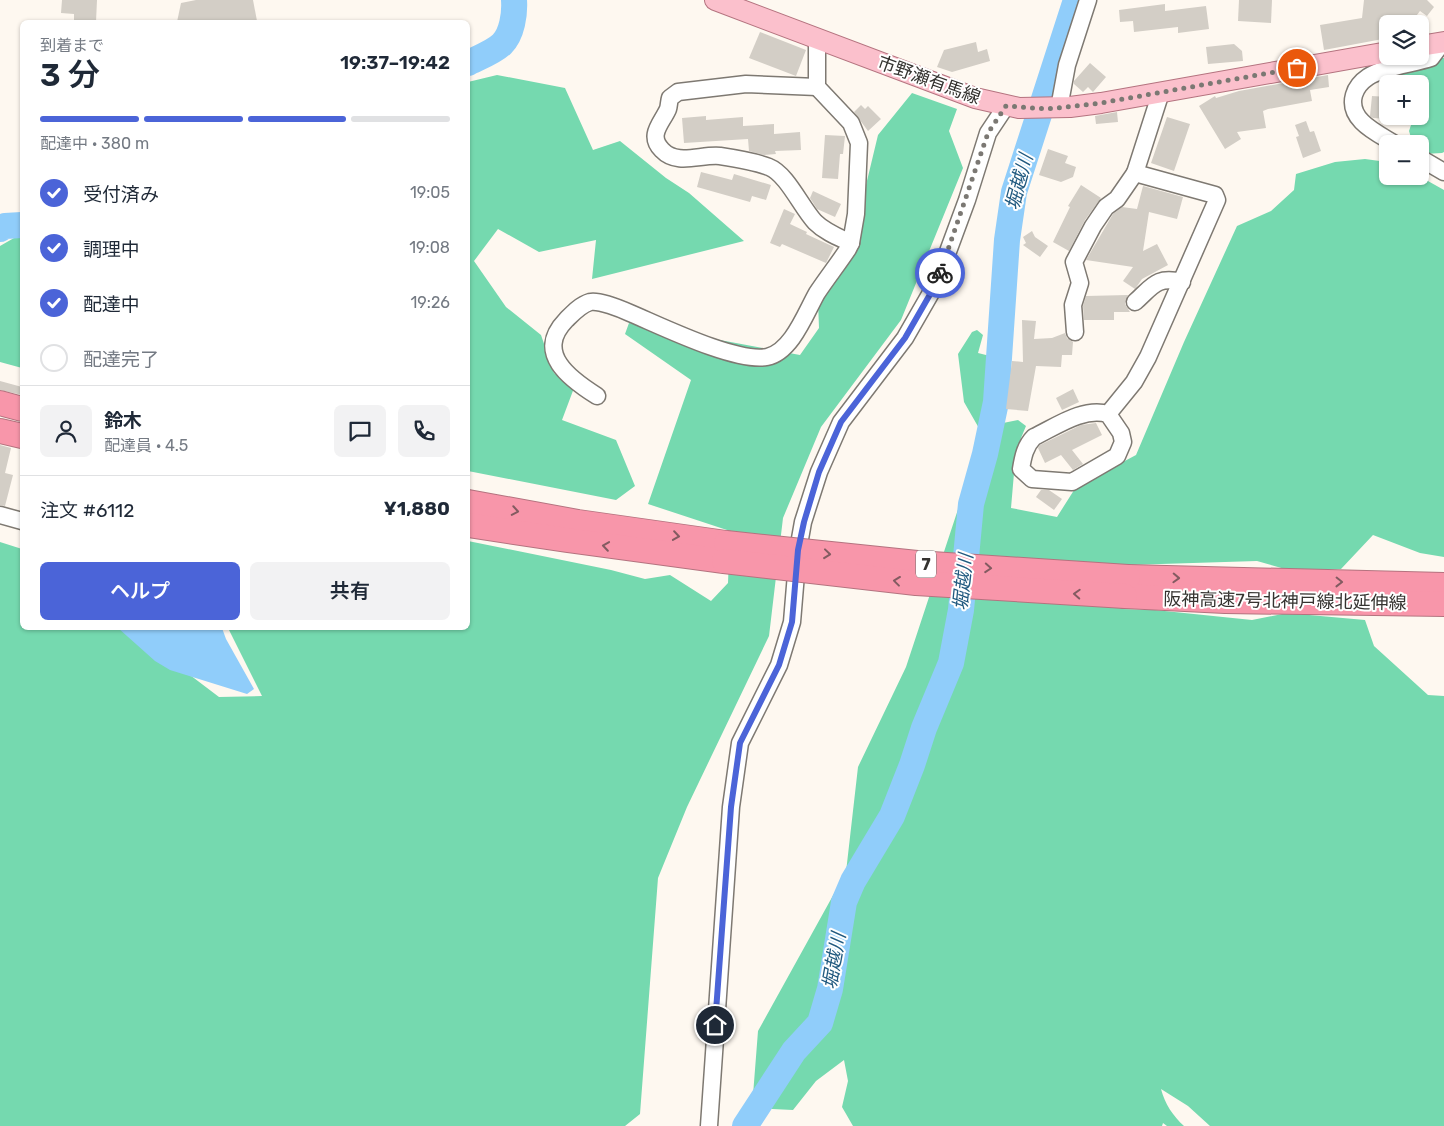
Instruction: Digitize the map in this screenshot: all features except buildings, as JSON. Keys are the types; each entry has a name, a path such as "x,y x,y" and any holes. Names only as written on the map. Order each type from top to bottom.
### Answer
{"highway":[{"path":"0,403 20,408"},
{"path":"0,416 20,421"},
{"path":"0,431 20,436"},
{"path":"0,442 20,446"},
{"name":"7","path":"470,502 725,552"},
{"name":"7","path":"470,525 567,540 725,552 917,563 1127,586"},
{"name":"阪神高速7号北神戸線北延伸線","path":"1127,586 1444,585"},
{"name":"阪神高速7号北神戸線北延伸線","path":"1127,586 1225,601 1444,604"}],"main road":[{"name":"市野瀬有馬線","path":"715,0 975,98 1006,106 1047,108 1101,103 1379,54"}],"street":[{"path":"1047,108 1067,65 1088,0"},
{"path":"597,396 559,367 554,351 556,330 576,310 591,302 613,306 705,344 744,356 768,357 783,348 795,335 817,293 851,242 856,214 860,142 851,123 817,87 816,39"},
{"path":"1381,135 1356,116 1353,105 1354,94 1359,85 1368,77 1431,58 1437,50 1433,44"},
{"path":"817,87 746,84 678,92 670,98 668,109 659,122 655,136 660,148 669,157 681,159 719,156 769,167 779,174 815,222 829,233 851,242"},
{"path":"1075,332 1073,305 1080,283 1074,262 1093,226 1106,207 1117,199 1135,173 1161,92"},
{"path":"709,1126 731,807 740,743 779,665 792,622 798,550 804,522 819,472 841,422 905,338 936,284 967,200 988,133 1006,106"},
{"path":"1429,163 1444,172"},
{"path":"1108,414 1134,382 1148,357 1217,200 1215,195 1135,173"},
{"path":"1135,302 1160,280 1168,279 1182,282"},
{"path":"1097,411 1108,414 1121,433 1124,442 1117,456 1072,482 1032,480 1021,469 1028,442 1034,437 1086,412 1097,411"},
{"path":"0,515 20,520"}],"green space":[{"path":"1429,57 1444,58 1444,152 1429,154 1429,135 1410,135 1409,131 1411,125 1429,125 1429,75 1393,75 1406,65 1429,65"},
{"path":"497,75 565,88 593,150 620,141 666,178 689,193 744,241 592,279 596,240 539,252 498,229 474,261 506,307 541,335 554,373 574,388 562,420 616,440 635,486 616,500 470,471 470,82"},
{"path":"912,93 957,109 949,131 963,168 901,320 821,427 783,518 769,636 687,807 658,878 640,1114 625,1126 0,1126 0,542 20,548 20,630 131,630 219,697 262,696 229,630 470,630 470,541 611,570 645,579 670,575 711,601 728,583 730,531 648,504 691,380 625,334 629,323 800,355 819,328 818,301 857,250 866,185 878,135"},
{"path":"1365,159 1379,161 1379,185 1429,185 1429,182 1444,190 1444,557 1420,553 1373,535 1341,569 1292,571 1257,561 1129,565 1123,609 1155,610 1252,620 1287,613 1365,620 1374,646 1428,695 1444,696 1444,1126 1210,1126 1188,1106 1161,1089 1170,1109 1184,1126 1167,1126 1163,1123 1162,1126 853,1126 842,1107 848,1081 844,1060 816,1081 793,1110 752,1108 758,1031 846,872 858,767 906,667 968,479 980,430 964,402 958,354 972,332 977,330 983,335 978,353 994,357 998,424 1018,420 1026,426 1016,450 1011,508 1057,517 1076,487 1136,455 1184,342 1237,226 1271,211 1294,190 1296,174 1335,162"},
{"path":"20,236 20,367 0,362 0,246"}],"water":[{"path":"120,630 223,630 254,689 247,694 170,670 155,661"}],"waterway":[{"path":"470,62 495,50 505,40 512,23 514,0"},
{"name":"堀越川","path":"745,1126 794,1051 820,1023 830,989 844,902 853,881 892,816 924,728 951,663 961,610 971,504 985,454 996,402 1007,240 1014,192 1076,0"},
{"path":"0,229 5,226 20,225"}],"way so far":[{"path":"940,273 967,200 988,133 1006,106 1047,109 1101,103 1297,68"}],"route":[{"path":"715,1025 731,807 740,743 779,665 792,622 798,550 804,522 819,472 841,422 905,338 936,284 940,273"}]}
